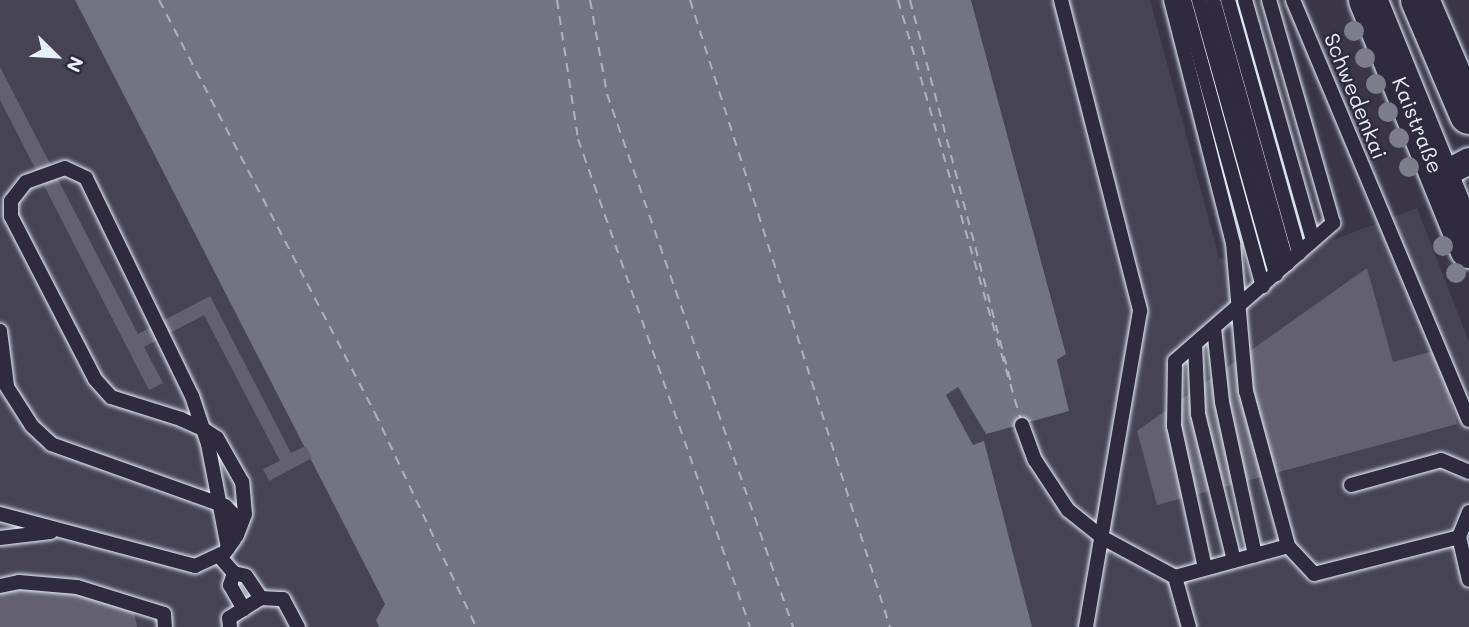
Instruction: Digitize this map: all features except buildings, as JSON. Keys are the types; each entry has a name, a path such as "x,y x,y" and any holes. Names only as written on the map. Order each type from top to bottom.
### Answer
{"main road":[{"name":"Kaistraße","path":"1367,0 1454,169 1469,249"},
{"path":"1420,0 1469,116"}],"lane":[{"path":"1061,0 1139,293 1139,334 1086,627"},
{"path":"1171,0 1233,243 1246,391 1288,546 1314,574 1458,537"},
{"path":"1184,0 1264,286"},
{"path":"1199,0 1281,269"},
{"path":"1213,0 1281,269"},
{"path":"1228,0 1299,253"},
{"path":"1245,0 1313,240"},
{"path":"1205,568 1174,426 1175,361 1264,286 1332,223 1269,0"},
{"name":"Schwedenkai","path":"1293,0 1378,209 1469,420"},
{"path":"11,216 11,201 26,182 54,169 86,178 192,396 203,429 220,504 224,553 234,573 230,585 244,609"},
{"path":"0,197 103,391 203,429 226,449 246,496 243,520 224,553 188,566 51,532 0,514"},
{"path":"1214,328 1222,402 1255,555"},
{"path":"0,331 4,382 32,426 51,444 220,504"},
{"path":"1195,344 1198,414 1234,561"},
{"path":"1022,425 1049,486 1102,538 1175,577 1288,546"},
{"path":"1351,485 1441,460 1469,472"},
{"path":"1469,512 1458,537 1469,580"},
{"path":"0,538 51,532"},
{"path":"234,573 246,576 261,598"},
{"path":"1175,577 1189,627"},
{"path":"0,586 19,582 77,587 164,614 166,627"},
{"path":"230,627 229,618 261,598 283,599 298,627"}],"shaded area":[{"path":"0,0 75,0 385,604 376,620 379,627 0,627"},
{"path":"971,0 1150,0 1219,258 1276,274 1299,253 1417,208 1469,342 1469,627 1032,627 984,442 973,445 946,395 958,386 988,432 1069,411 1057,360 1066,353"}],"water":[{"path":"75,0 971,0 1066,354 1057,360 1069,411 986,434 958,387 946,395 973,445 984,441 1032,627 379,627 376,620 385,604"}],"ferry route":[{"path":"159,0 375,413 476,627"},
{"path":"557,0 578,139 750,627"},
{"path":"590,0 607,94 793,627"},
{"path":"690,0 890,627"},
{"path":"898,0 1021,420"},
{"path":"910,0 1011,381"}]}
